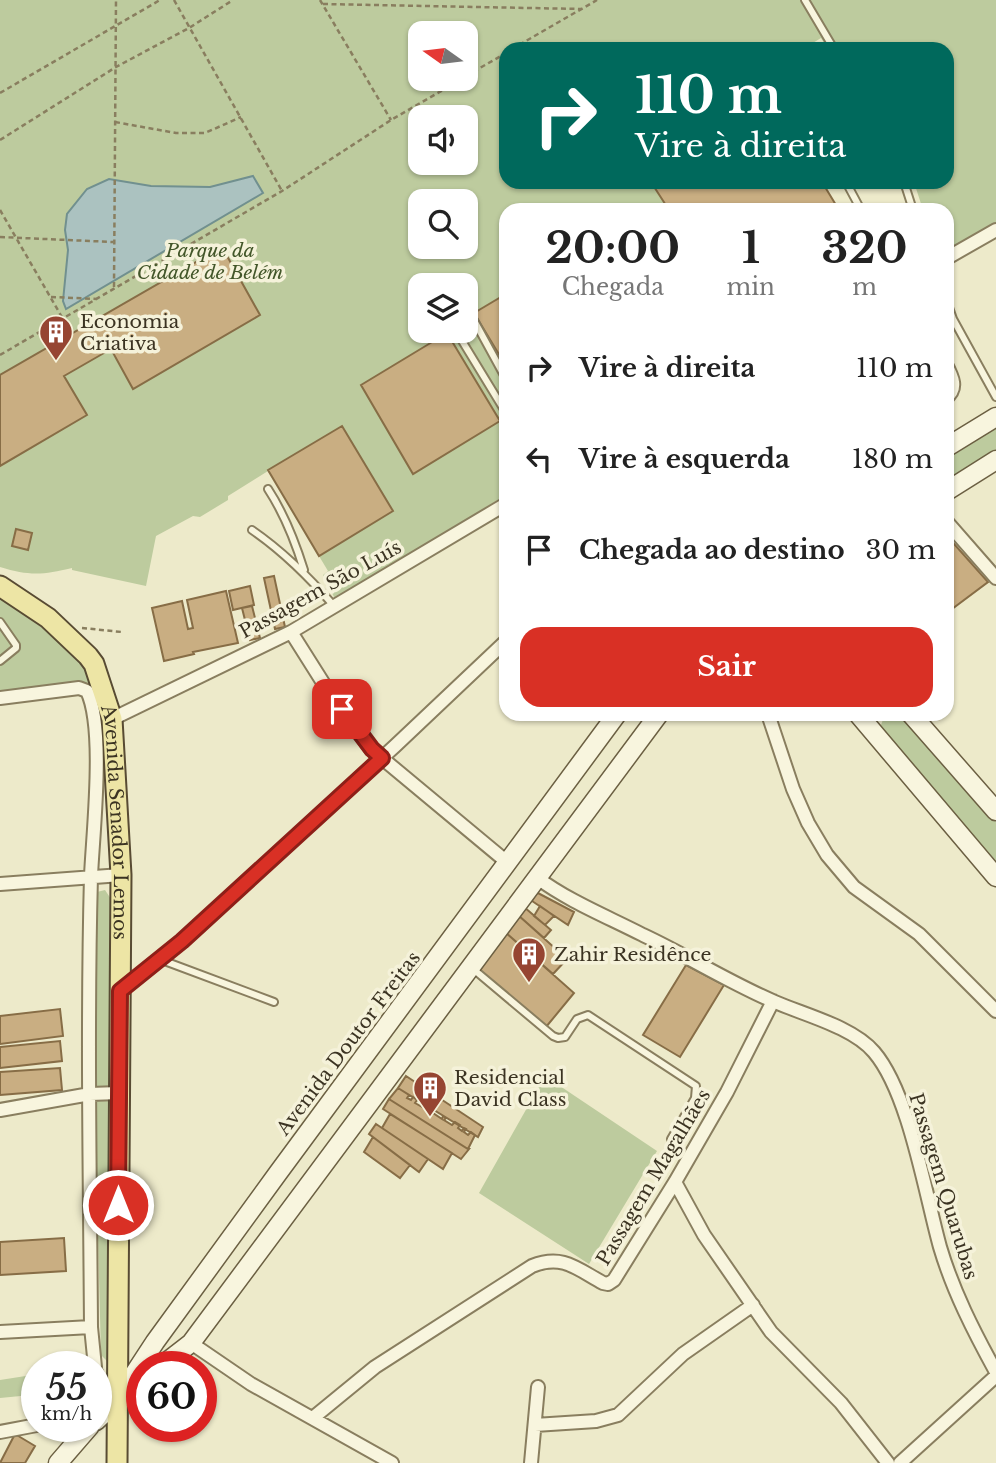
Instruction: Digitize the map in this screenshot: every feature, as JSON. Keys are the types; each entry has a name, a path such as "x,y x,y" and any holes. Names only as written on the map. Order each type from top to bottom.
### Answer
{"main road":[{"path":"954,442 996,417"},
{"path":"954,487 995,462"},
{"name":"Avenida Senador Lemos","path":"0,586 48,618 88,656 94,664 112,719 121,875 117,1463"},
{"name":"Avenida Doutor Freitas","path":"117,1400 155,1342 278,1173 612,721"},
{"path":"181,1351 191,1343 654,721"},
{"path":"864,721 996,877"},
{"path":"877,721 881,743"},
{"path":"917,721 996,811"},
{"path":"311,1130 321,1146 333,1151"},
{"path":"278,1173 293,1178 303,1191"},
{"name":"Avenida Doutor Freitas","path":"112,1405 126,1393"},
{"name":"Avenida Doutor Freitas","path":"58,1463 77,1442"}],"street":[{"path":"954,254 996,230"},
{"name":"Passagem São Luís","path":"112,719 291,632 499,508"},
{"path":"954,530 996,578"},
{"path":"291,632 327,689 372,749 508,863"},
{"path":"120,991 382,758 499,648"},
{"name":"Avenida Senador Lemos","path":"0,698 79,688 87,691 92,702 96,757 91,877 90,1094 91,1327 94,1351"},
{"path":"770,721 793,789 808,823 827,855 854,887 919,934 996,1011"},
{"path":"0,884 121,875"},
{"name":"Passagem Quarubas","path":"536,877 583,907 642,934 773,1002 856,1036 874,1052 889,1077 906,1116 941,1249 953,1284 996,1374"},
{"name":"Passagem Magalhães","path":"314,1417 374,1367 532,1266 554,1259 565,1262 603,1283 614,1280 676,1182 727,1092 773,1002"},
{"path":"0,1110 90,1094 119,1093"},
{"path":"676,1182 705,1235 771,1332 841,1403 888,1463"},
{"path":"535,1425 596,1421 618,1415 683,1354 753,1305"},
{"path":"0,1332 91,1327"},
{"path":"191,1343 251,1384 314,1417 384,1461"},
{"path":"900,1463 996,1374"},
{"path":"531,1463 538,1387"},
{"name":"Avenida Senador Lemos","path":"112,1395 117,1400"},
{"path":"0,1432 21,1427"}],"lane":[{"path":"804,0 830,42"},
{"path":"954,321 996,397"},
{"path":"478,328 499,366"},
{"path":"463,343 499,402"},
{"path":"954,373 957,388 954,394"},
{"path":"268,489 284,514 304,572"},
{"path":"252,530 304,572 334,606"},
{"path":"0,622 16,645 16,649 0,661"},
{"path":"159,959 274,1002"},
{"path":"470,967 553,1037 565,1037 577,1019 588,1015 696,1086 695,1098 671,1139"}],"path":[{"path":"114,289 116,0"},
{"path":"0,93 160,0"},
{"path":"174,0 282,191"},
{"path":"0,140 116,67 190,28 233,0"},
{"path":"320,0 391,120"},
{"path":"524,42 597,0"},
{"path":"323,4 581,9"},
{"path":"478,70 499,57"},
{"path":"0,355 282,191 391,120 441,91"},
{"path":"115,121 176,132 205,133 241,117"},
{"path":"0,210 63,319"},
{"path":"0,237 113,243"},
{"path":"50,297 97,299"}],"green space":[{"name":"Parque da Cidade de Belém","path":"0,0 996,0 996,229 954,255 954,203 921,203 916,189 954,189 954,42 824,42 821,38 814,42 499,42 499,189 658,189 667,203 499,203 499,499 335,599 323,575 328,571 268,471 200,517 193,516 156,536 146,586 72,568 36,574 0,567"},
{"path":"996,428 996,455 954,482 954,454"},
{"path":"0,586 48,618 103,688 0,698"},
{"path":"882,721 913,721 996,822 996,867 884,738"},
{"path":"105,890 115,905 113,1361 112,1351 101,1351 95,1121 97,892"},
{"path":"545,1076 657,1151 589,1264 479,1193"},
{"path":"21,1377 21,1396 0,1398 0,1380"}],"water":[{"path":"253,176 263,193 66,309 63,301 68,250 65,230 67,214 87,189 109,179 151,186 210,187"}],"building":[{"path":"656,189 826,189 835,203 664,203"},
{"name":"Economia Criativa","path":"222,247 260,315 133,389 111,349 64,376 87,415 0,466 0,375"},
{"path":"499,298 499,354 478,320 478,311"},
{"path":"430,343 453,343 499,422 413,474 361,385"},
{"path":"342,426 393,511 319,556 268,470"},
{"path":"16,529 32,533 28,550 12,546"},
{"path":"954,544 988,582 954,608"},
{"path":"274,576 285,627 275,629 264,578"},
{"path":"250,586 254,605 233,610 229,591"},
{"path":"226,591 238,643 164,661 152,608 182,601 188,629 193,628 187,600"},
{"path":"252,606 260,638 250,640 242,608"},
{"path":"536,892 574,912 568,925 532,901"},
{"path":"540,906 554,916 545,925 534,916"},
{"path":"524,907 551,930 544,938 518,915"},
{"path":"518,915 567,959 553,974 505,932"},
{"name":"Zahir Residênce","path":"505,932 574,993 546,1027 476,968"},
{"path":"686,965 724,985 680,1057 643,1035"},
{"path":"60,1009 63,1036 0,1044 0,1016"},
{"path":"60,1041 62,1061 0,1068 0,1047"},
{"path":"60,1068 62,1090 0,1095 0,1072"},
{"path":"406,1076 483,1127 478,1137 398,1088"},
{"name":"Residencial David Class","path":"398,1088 409,1095 407,1098 411,1100 413,1097 417,1100 415,1103 424,1108 426,1105 429,1107 427,1109 442,1119 443,1116 446,1118 444,1120 452,1125 455,1122 460,1125 458,1128 462,1131 466,1129 464,1132 468,1135 471,1132 475,1135 468,1149 389,1099"},
{"path":"389,1099 469,1149 461,1159 383,1109"},
{"path":"390,1114 452,1153 443,1169 382,1128"},
{"path":"376,1124 428,1159 419,1172 369,1134"},
{"path":"373,1137 410,1165 400,1178 364,1152"},
{"path":"64,1238 66,1271 0,1275 0,1242"},
{"path":"15,1434 21,1438 21,1442 35,1446 25,1463 0,1463"}],"place":[{"name":"Economia Criativa","path":"56,362"},
{"name":"Zahir Residênce","path":"529,984"},
{"name":"Residencial David Class","path":"430,1118"}],"route":[{"path":"118,1205 120,991 182,941 382,758 342,709"}]}
